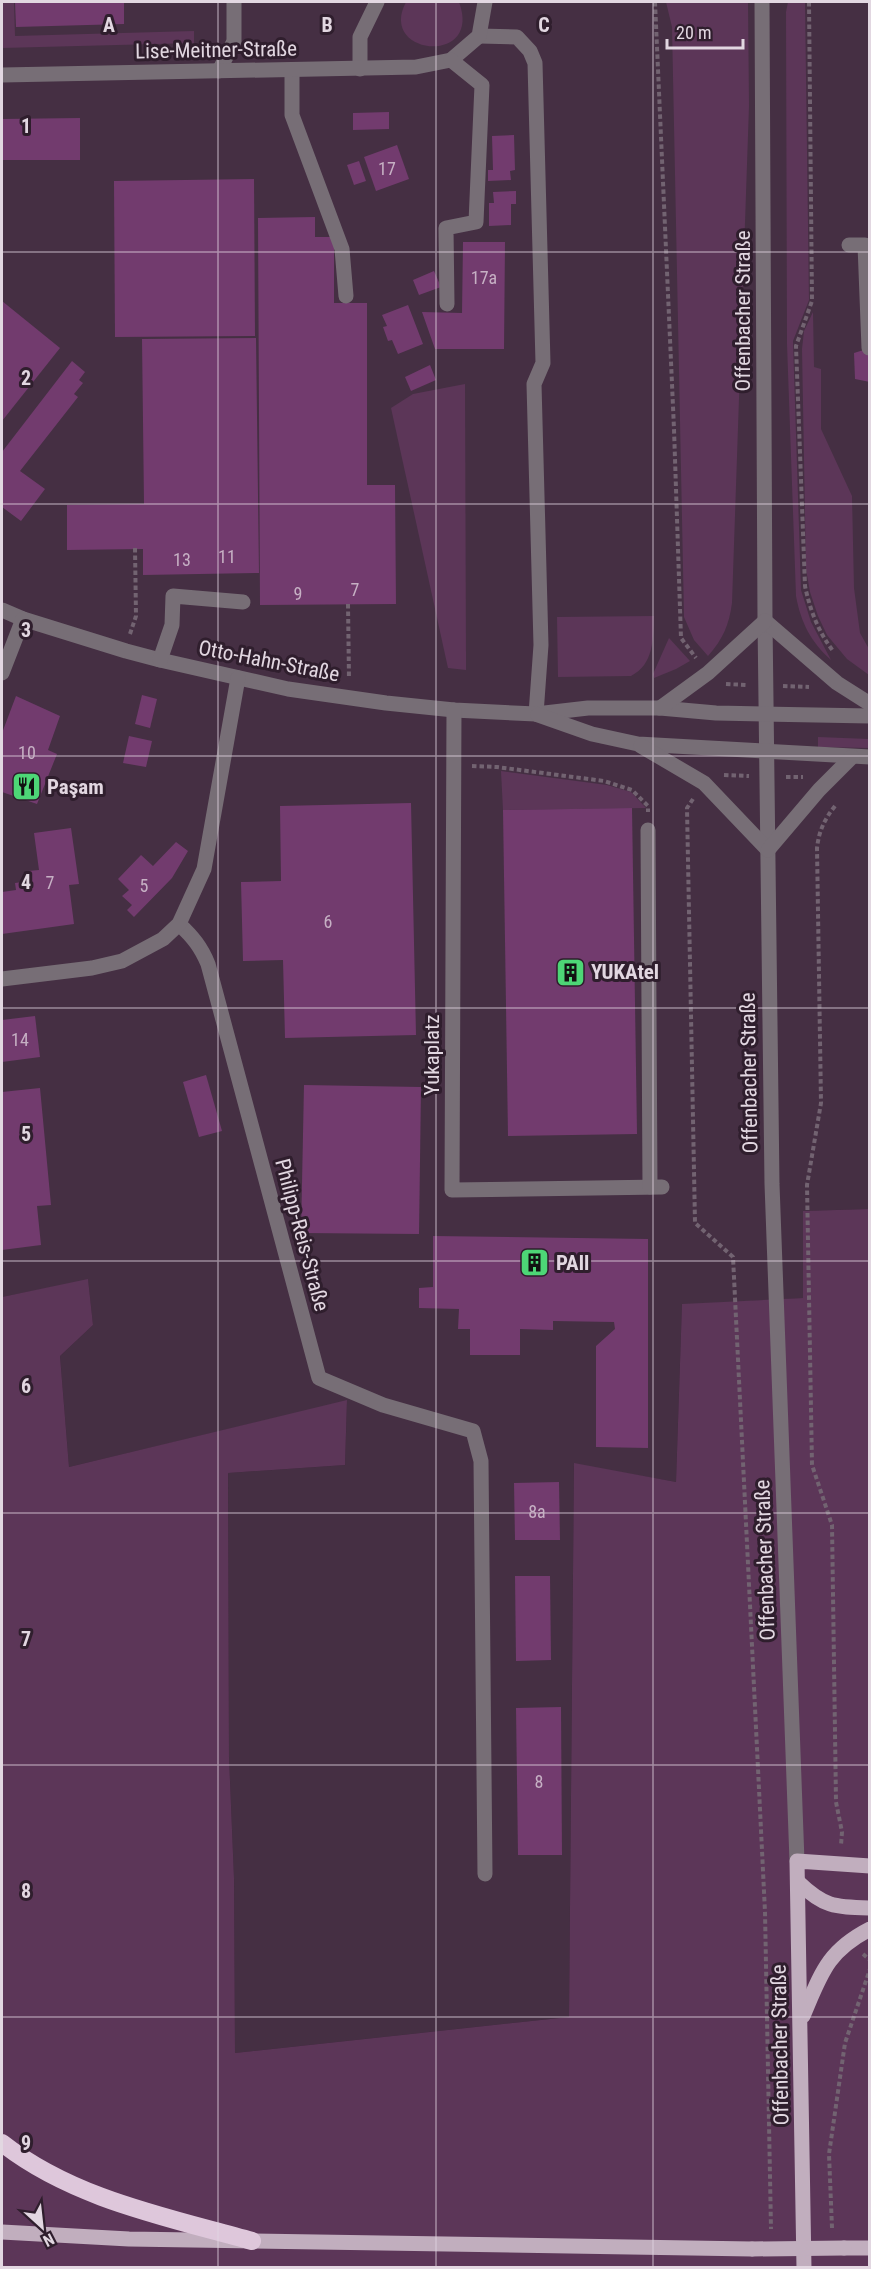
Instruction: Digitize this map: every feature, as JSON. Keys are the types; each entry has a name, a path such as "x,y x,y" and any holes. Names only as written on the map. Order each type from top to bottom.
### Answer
{"highway":[{"path":"2,2144 68,2184 111,2201 252,2241"}],"main road":[{"path":"797,1853 839,1863 870,1866"},
{"name":"Offenbacher Straße","path":"797,1853 804,2268"},
{"path":"798,1882 814,1898 826,1904 870,1908"},
{"path":"801,2022 822,1975 837,1952 849,1941 870,1929"},
{"path":"2,2232 129,2240 752,2249 870,2248"}],"street":[{"path":"219,71 234,41 234,2"},
{"path":"360,69 360,37 377,2"},
{"path":"485,2 479,36 517,38 530,51 536,63 543,363 534,384 541,645 536,714"},
{"name":"Offenbacher Straße","path":"762,2 765,621 772,1184 797,1853"},
{"name":"Lise-Meitner-Straße","path":"2,75 416,67 451,60 479,36"},
{"path":"447,304 446,228 476,222 482,86 451,60"},
{"path":"292,70 292,115 342,249 346,296"},
{"path":"849,245 865,245 869,348"},
{"path":"160,660 172,625 173,596 243,602"},
{"name":"Otto-Hahn-Straße","path":"2,610 23,619 124,651 238,678 349,698 454,710 536,714 588,708 660,708 766,714 870,716"},
{"path":"2,673 23,619"},
{"path":"660,708 708,673 765,621 837,683 870,704"},
{"path":"2,979 92,968 122,961 164,939 179,924 204,869 238,678"},
{"name":"Yukaplatz","path":"454,710 452,1190 656,1187 648,830"},
{"name":"Otto-Hahn-Straße","path":"536,714 592,734 638,744 870,757"},
{"path":"638,744 704,783 768,850 819,790 852,757"},
{"name":"Philipp-Reis-Straße","path":"179,924 195,939 208,964 319,1378 382,1405 473,1431 481,1461 485,1875"}],"path":[{"path":"655,2 681,638"},
{"path":"809,2 812,301 796,346 805,586 810,609 818,627 836,655"},
{"path":"124,651 136,616 135,548"},
{"path":"348,604 349,698"},
{"path":"718,683 820,687 827,693 837,683"},
{"path":"454,766 497,767 604,781 632,790 648,806 648,830"},
{"path":"704,783 687,808 695,1223 733,1257 765,1912 771,2232"},
{"path":"832,800 837,804 824,821 817,848 820,1103 807,1185 812,1465 832,1525 836,1802 842,1832 839,1863"},
{"path":"849,1941 870,1960"},
{"path":"832,2234 830,2154 845,2043 870,1969"}],"shaded area":[{"path":"2,2 869,2 869,1209 803,1211 804,1298 682,1305 676,1482 574,1464 569,2017 235,2053 234,1878 229,1757 228,1473 345,1465 347,1401 69,1467 60,1356 93,1325 88,1280 2,1297"},
{"path":"2,2 14,2 15,36 194,31 194,43 2,48"},
{"path":"406,2 459,2 462,23 457,37 445,44 431,46 416,43 405,34 401,20"},
{"path":"666,2 748,2 749,106 732,603 724,631 718,644 708,656 694,640 684,617 672,27"},
{"path":"788,2 805,2 809,300 793,341 801,590 811,622 831,660 808,631 796,596 787,344 786,12"},
{"path":"813,312 814,367 821,369 821,429 852,496 854,588 860,633 869,649 869,675 847,659 827,635 810,592 806,569 802,349 804,331"},
{"path":"465,384 466,670 448,668 391,408 413,394"},
{"path":"654,616 651,650 639,671 631,676 558,677 557,617"},
{"path":"669,638 690,661 654,678 653,674"},
{"path":"818,737 869,739 869,748 818,747"},
{"path":"501,771 607,785 631,792 646,808 503,810"},
{"path":"869,1209 869,2267 2,2268 2,1297 88,1279 93,1325 60,1356 69,1467 347,1400 345,1465 228,1473 229,1757 234,1878 235,2053 569,2017 574,1463 676,1482 682,1304 803,1298 803,1211"}],"building":[{"path":"15,2 124,2 124,24 16,27"},
{"path":"389,112 389,129 353,130 353,113"},
{"path":"80,118 80,160 3,160 2,119"},
{"path":"514,135 515,170 510,171 511,180 488,181 488,170 493,170 492,136"},
{"path":"397,145 409,179 376,191 364,157"},
{"path":"359,161 366,181 354,185 347,165"},
{"path":"254,179 255,336 115,337 114,181"},
{"path":"516,191 516,204 511,204 511,225 489,226 489,203 494,203 493,192"},
{"path":"315,217 315,237 334,237 334,303 367,303 367,485 395,485 396,604 260,605 258,218"},
{"path":"463,242 505,242 504,349 435,349 422,312 462,313"},
{"path":"434,271 441,287 419,295 413,280"},
{"path":"2,301 60,348 2,421"},
{"path":"408,305 423,344 398,354 392,340 388,341 383,327 387,326 382,315"},
{"path":"256,338 259,573 143,575 143,549 67,550 67,505 144,504 142,339"},
{"path":"870,348 870,382 855,379 854,353"},
{"path":"72,361 85,372 79,380 83,383 74,394 78,397 20,471 45,489 21,521 2,507 2,452"},
{"path":"430,365 436,380 411,391 405,377"},
{"path":"142,695 157,699 150,728 135,724"},
{"path":"16,696 60,716 48,750 57,754 37,804 2,792 2,733"},
{"path":"129,736 152,741 146,767 123,763"},
{"path":"411,803 416,1035 285,1038 283,960 243,961 241,882 281,881 280,806"},
{"name":"YUKAtel","path":"632,808 637,1134 508,1136 503,810"},
{"path":"71,828 79,884 69,885 74,924 2,934 2,892 16,890 15,883 30,881 28,871 39,870 34,833"},
{"path":"176,842 188,851 172,878 134,917 127,910 132,905 122,896 129,890 118,879 141,855 153,866"},
{"path":"35,1016 40,1057 2,1062 2,1020"},
{"path":"206,1075 222,1131 199,1137 183,1082"},
{"path":"304,1085 421,1087 419,1234 301,1233"},
{"path":"40,1088 51,1205 37,1206 41,1245 2,1250 2,1092"},
{"name":"PAll","path":"433,1236 648,1239 648,1448 596,1447 596,1346 615,1329 614,1322 553,1321 553,1330 520,1329 520,1355 470,1355 470,1329 458,1329 459,1309 419,1308 419,1288 433,1287"},
{"path":"559,1482 560,1540 515,1540 514,1483"},
{"path":"515,1576 550,1576 551,1660 516,1661"},
{"path":"561,1707 562,1855 518,1855 516,1708"}],"place":[{"name":"Paşam","path":"26,787"},
{"name":"YUKAtel","path":"570,972"},
{"name":"PAll","path":"535,1263"}]}
